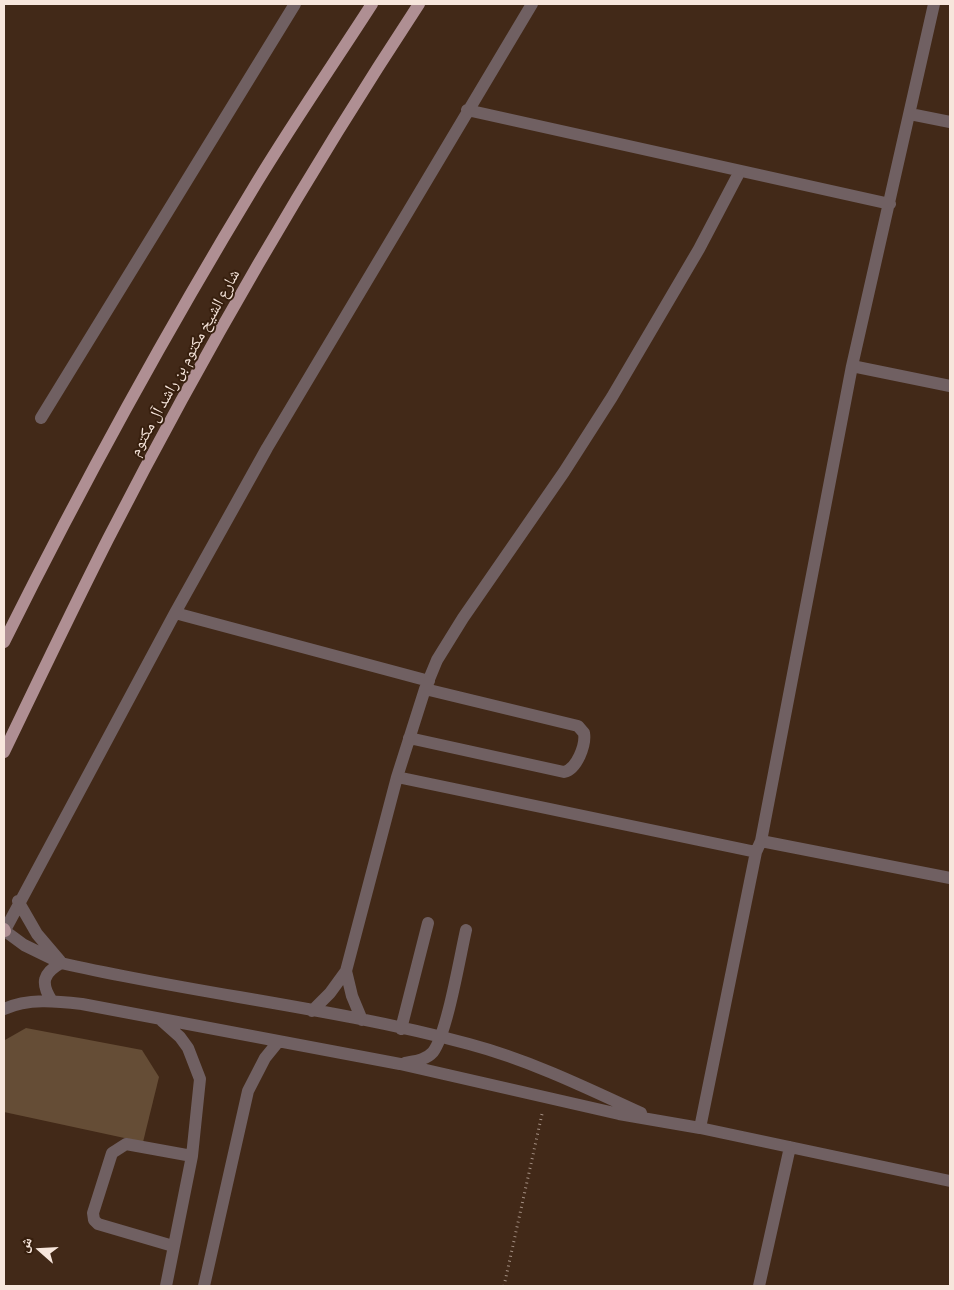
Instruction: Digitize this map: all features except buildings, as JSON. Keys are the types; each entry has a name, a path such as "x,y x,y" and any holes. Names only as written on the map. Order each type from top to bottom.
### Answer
{"main road":[{"name":"شارع الشيخ مكتوم بن راشد آل مكتوم","path":"4,642 81,491 191,293 258,180 372,4"},
{"name":"شارع الشيخ مكتوم بن راشد آل مكتوم","path":"4,752 108,540 198,370 366,85 419,4"}],"street":[{"path":"41,418 295,4"},
{"path":"532,4 267,448 174,613 18,901 4,931 24,945 61,963 441,1036 512,1057 553,1073 655,1119"},
{"path":"700,1128 758,846 852,366 934,4"},
{"path":"467,110 890,204"},
{"path":"910,114 950,122"},
{"path":"312,1011 330,993 346,971 409,738 427,685 448,641 564,472 612,397 694,258 740,171"},
{"path":"852,366 950,386"},
{"path":"174,613 578,726 584,733 584,741 576,764 573,768 564,772 409,738"},
{"path":"397,777 758,846 950,878"},
{"path":"18,901 37,934 61,963"},
{"path":"401,1028 428,923"},
{"path":"400,1064 425,1058 432,1053 441,1036 466,930"},
{"path":"52,1001 45,991 45,979 50,968 61,963"},
{"path":"346,971 352,996 362,1020"},
{"path":"4,1009 27,1002 52,1001 82,1004 400,1064 619,1114 700,1128 950,1181"},
{"path":"160,1020 188,1048 200,1079 192,1156 166,1286"},
{"path":"204,1286 248,1091 265,1058 278,1042"},
{"path":"173,1246 98,1224 94,1220 93,1213 112,1153 122,1145 126,1144 192,1156"},
{"path":"759,1286 790,1147"}],"path":[{"path":"504,1286 546,1098"}]}
